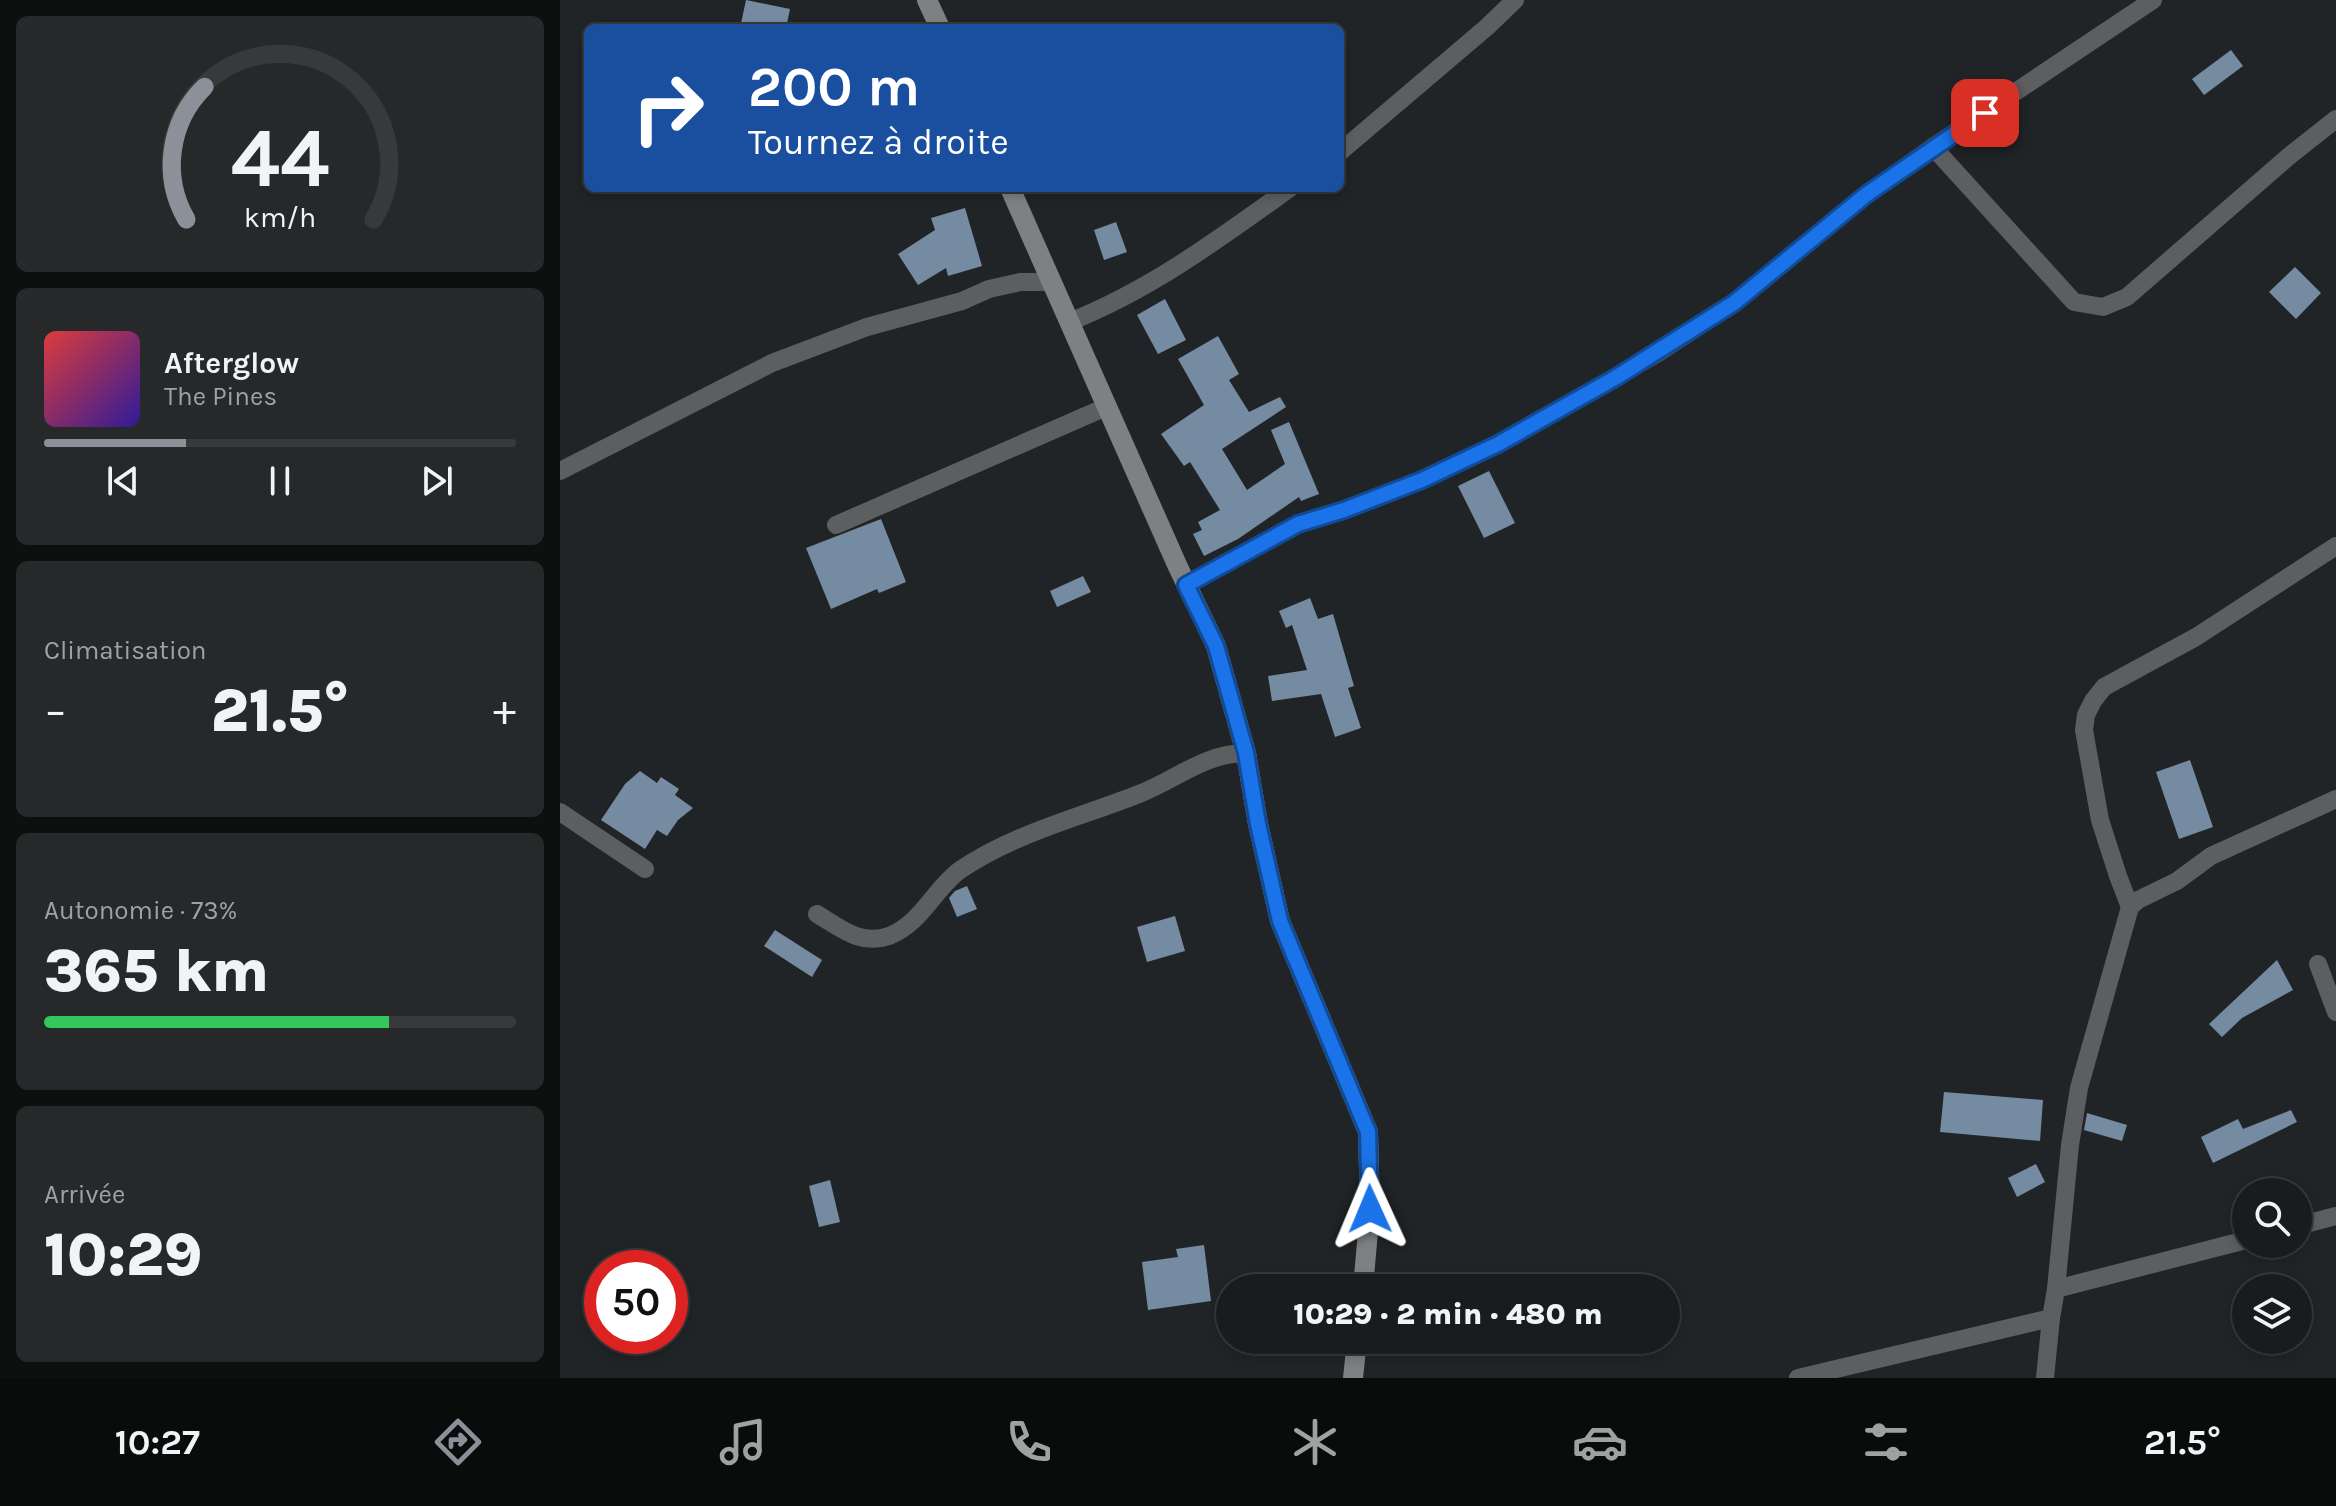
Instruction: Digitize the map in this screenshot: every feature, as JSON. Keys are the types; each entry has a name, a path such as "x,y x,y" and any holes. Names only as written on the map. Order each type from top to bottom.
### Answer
{"main road":[{"path":"927,0 938,24"},
{"path":"1012,192 1216,646 1246,753 1280,921 1368,1132 1370,1209 1364,1274"},
{"path":"1353,1378 1356,1354"}],"street":[{"path":"1344,149 1515,0"},
{"path":"1186,585 1298,524 1422,480 1498,444 1658,353 1734,303 1867,194 2153,0"},
{"path":"1933,147 2074,302 2103,307 2127,297 2336,119"},
{"path":"1069,322 1100,310 1198,255 1285,192"},
{"path":"560,471 772,363 867,327 962,301 989,289 1020,282 1051,282"},
{"path":"836,525 1106,407"},
{"path":"2130,907 2100,820 2084,730 2086,715 2093,701 2104,687 2196,637 2336,546"},
{"path":"817,914 855,937 871,939 889,936 905,928 924,910 947,880 986,854 1023,835 1141,793 1197,764 1229,753 1246,753"},
{"path":"2045,1378 2068,1161 2079,1088 2130,907 2177,881 2211,856 2336,799"},
{"path":"560,812 645,869"},
{"path":"2318,964 2336,1012"},
{"path":"2312,1222 2336,1216"},
{"path":"2056,1289 2232,1244"},
{"path":"1798,1378 2051,1318"}],"building":[{"path":"746,0 790,9 787,24 741,24"},
{"path":"2231,50 2243,66 2204,95 2192,79"},
{"path":"965,208 982,266 948,276 946,268 918,285 898,254 935,230 931,218"},
{"path":"1116,222 1127,252 1104,260 1094,230"},
{"path":"2295,267 2321,293 2296,319 2269,292"},
{"path":"1165,299 1186,340 1158,354 1137,315"},
{"path":"1218,336 1239,374 1229,380 1249,412 1280,397 1286,407 1222,449 1247,490 1285,464 1271,430 1289,422 1319,494 1301,501 1299,497 1238,539 1204,556 1193,534 1202,530 1198,522 1220,510 1190,462 1184,466 1161,434 1204,405 1178,359"},
{"path":"1489,471 1515,523 1484,538 1458,486"},
{"path":"881,519 906,582 879,593 877,589 831,609 806,548"},
{"path":"1083,576 1091,592 1057,607 1050,591"},
{"path":"1310,598 1318,619 1333,614 1354,686 1348,688 1361,728 1335,737 1321,694 1272,701 1268,676 1307,670 1292,625 1286,628 1279,611"},
{"path":"2190,760 2213,827 2179,839 2156,772"},
{"path":"640,771 657,783 661,777 679,789 675,795 693,808 678,820 667,836 657,830 645,849 601,820 625,784"},
{"path":"967,886 977,909 957,917 949,898 955,891"},
{"path":"1175,916 1185,951 1147,962 1137,927"},
{"path":"775,930 822,960 812,977 764,946"},
{"path":"2277,960 2293,990 2242,1018 2222,1037 2209,1024"},
{"path":"1944,1092 2043,1100 2040,1141 1940,1132"},
{"path":"2291,1110 2297,1122 2213,1163 2201,1137 2238,1119 2243,1129"},
{"path":"2087,1113 2127,1125 2122,1141 2084,1130"},
{"path":"2036,1164 2045,1182 2017,1197 2008,1178"},
{"path":"830,1180 840,1222 819,1227 809,1186"},
{"path":"1204,1245 1211,1301 1148,1310 1142,1262 1178,1257 1176,1249"}],"route":[{"path":"1370,1209 1368,1132 1280,921 1246,753 1216,646 1186,585 1298,524 1422,480 1498,444 1658,353 1734,303 1867,194 1985,113"}]}
